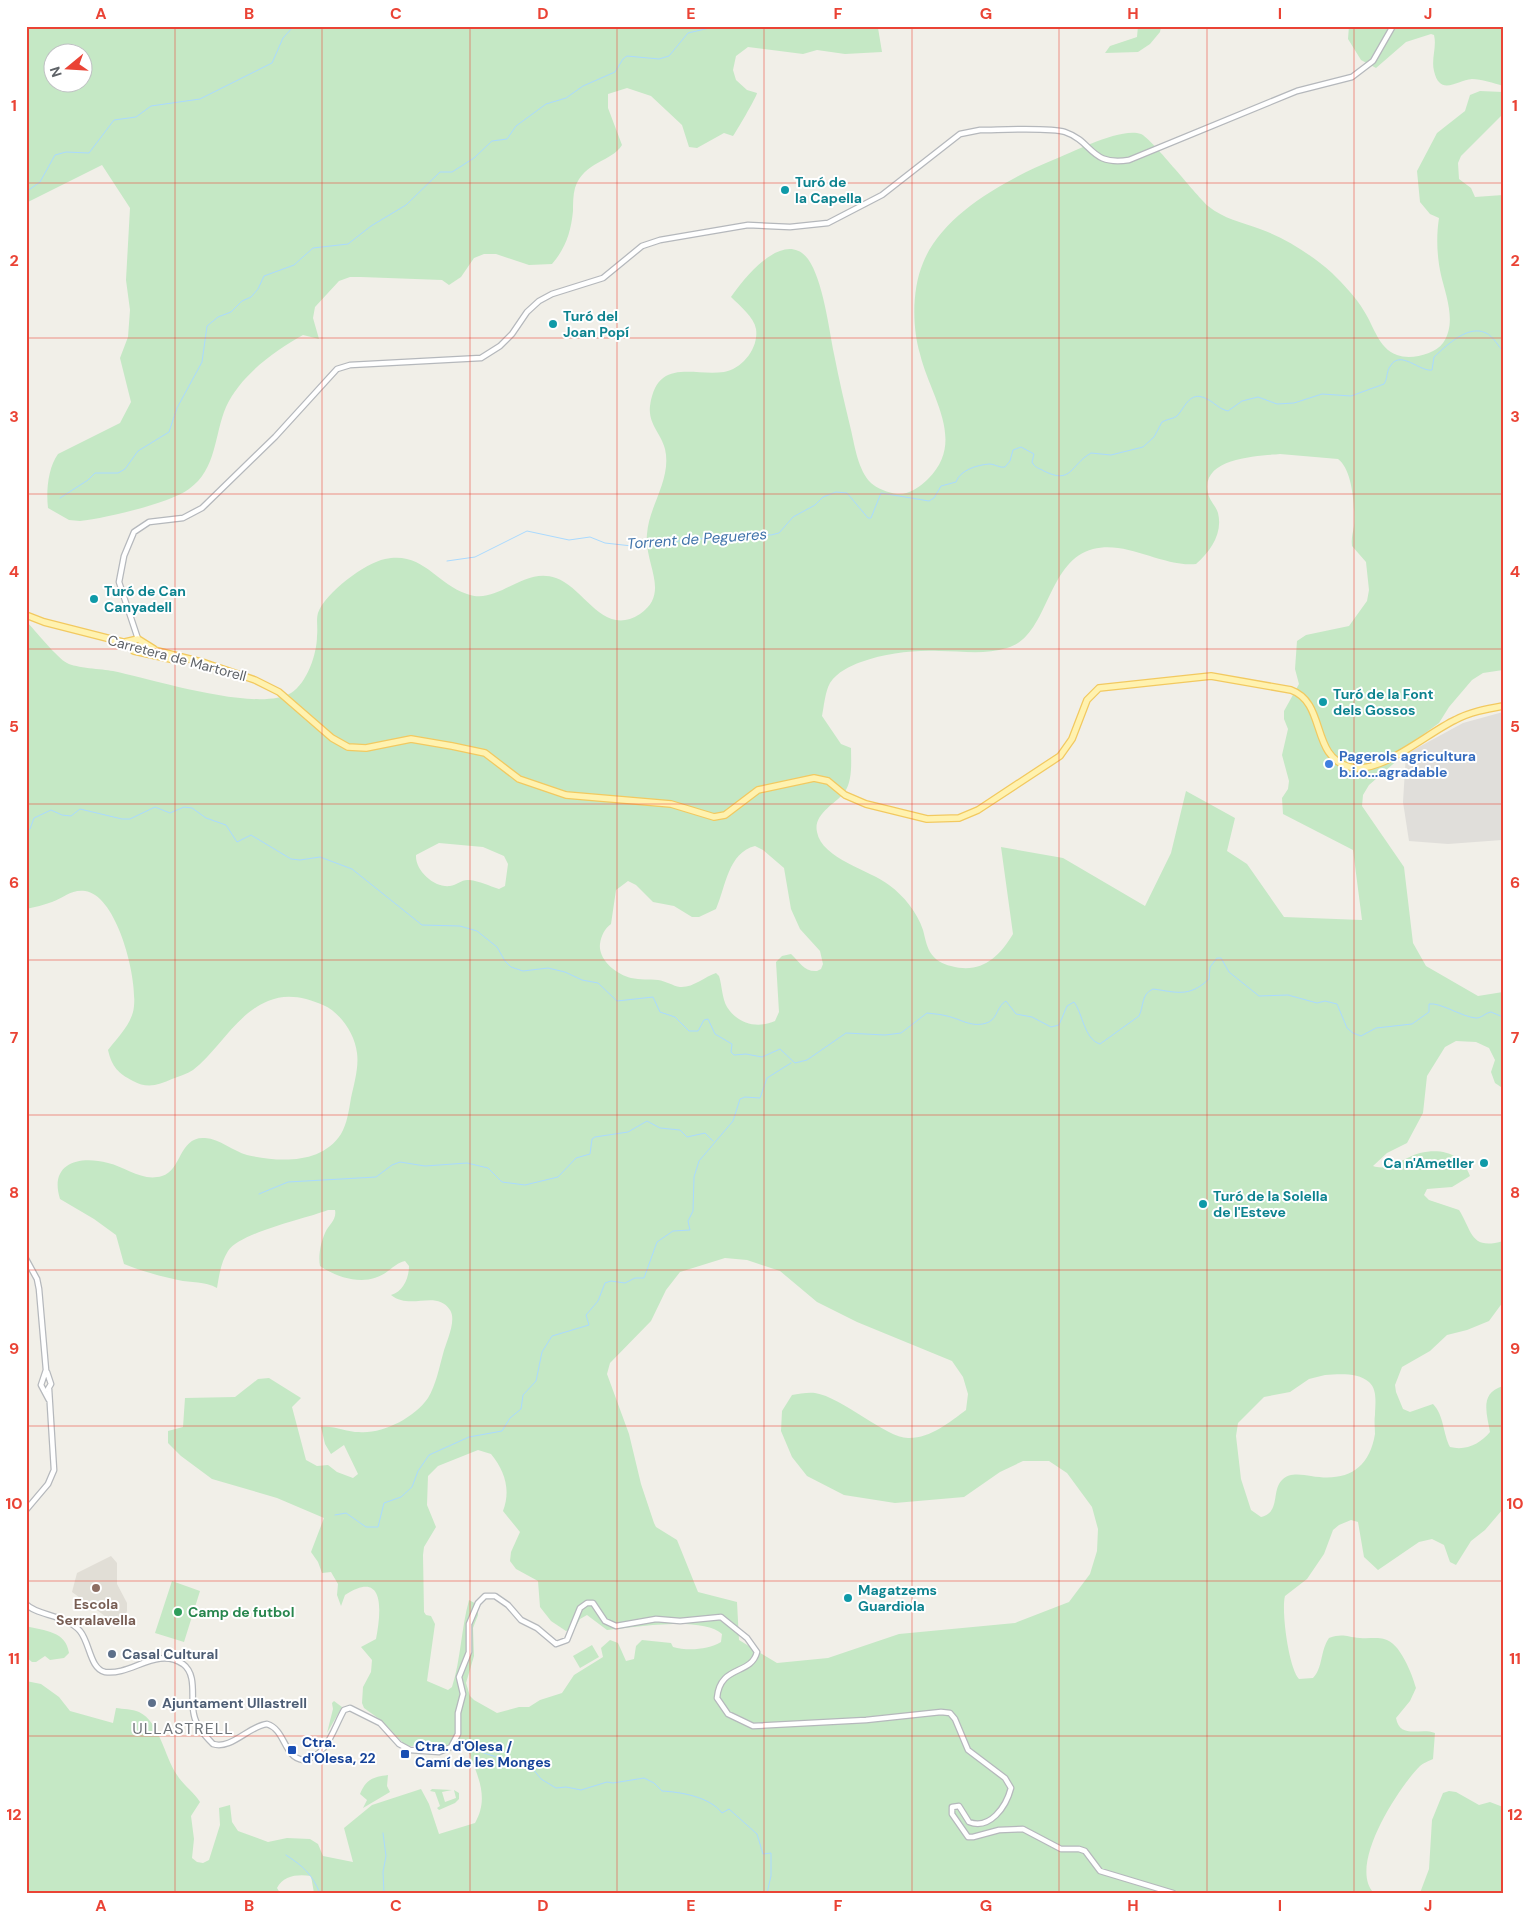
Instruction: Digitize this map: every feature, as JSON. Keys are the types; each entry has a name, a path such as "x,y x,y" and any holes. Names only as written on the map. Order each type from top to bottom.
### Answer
{"main road":[{"name":"Carretera de Martorell","path":"26,615 44,622 69,627 162,656 227,671 272,688 332,738 348,747 366,748 411,739 452,746 485,753 519,779 566,795 671,804 714,817 725,815 758,790 814,778 828,781 845,796 866,804 927,819 959,818 978,810 1060,756 1072,739 1087,700 1095,691 1106,686 1153,684 1211,676 1291,690 1302,695 1308,702 1324,745 1331,757 1343,765 1356,768 1378,764 1461,717 1503,706"},
{"path":"44,622 126,649 162,656"},
{"path":"126,649 141,647 138,640"},
{"path":"119,643 138,640 162,656"}],"street":[{"path":"138,640 119,582 124,556 134,532 149,522 183,518 202,508 275,437 332,373 341,367 367,363 481,358 500,346 512,334 527,312 539,301 552,294 603,278 642,246 660,240 748,225 790,228 828,223 882,195 905,179 948,142 968,132 980,130 1065,132 1099,158 1107,161 1116,162 1136,158 1297,91 1352,77 1373,61 1394,26"},
{"path":"26,1259 37,1279 39,1288 47,1380 51,1385 46,1389"},
{"path":"26,1510 46,1488 54,1470 55,1458 49,1400 46,1389 41,1384 47,1380"},
{"path":"26,1604 31,1609 55,1616 77,1628 88,1642 94,1664 102,1670 114,1671 158,1658 175,1660 184,1665 191,1680 194,1716 200,1729 213,1744 226,1744 254,1727 267,1724 275,1728 290,1754 300,1760 310,1758 324,1746 344,1710 350,1708 380,1723 399,1744 410,1750 439,1752 451,1747 458,1734 458,1713 463,1694 459,1677 469,1652 469,1624 478,1603 485,1596 495,1596 508,1605 520,1620 537,1628 552,1642 562,1643 570,1633 580,1608 587,1603 593,1603 606,1621 616,1626 656,1619 680,1621 721,1617 742,1633 757,1652 752,1662 725,1676 720,1683 717,1698 728,1714 754,1726 866,1720 941,1712 950,1713 955,1718 968,1750 1005,1778 1011,1788 994,1818 983,1824 969,1822 959,1806 952,1807 952,1814 968,1837 1010,1829 1023,1829 1061,1849 1085,1851 1100,1871 1173,1893"}],"shaded area":[{"path":"1503,712 1502,840 1448,844 1409,841 1403,802 1406,754 1463,723"},
{"name":"Escola Serralavella","path":"111,1556 117,1563 117,1584 127,1603 127,1611 120,1627 72,1592 77,1573"}],"green space":[{"path":"26,26 161,26 166,29 172,26 882,26 878,28 882,52 845,54 817,50 803,54 748,47 736,56 733,70 736,80 747,90 757,93 754,101 733,136 724,133 697,148 689,147 682,125 651,96 627,88 608,94 608,108 622,145 612,155 591,167 579,179 574,191 569,232 561,252 552,264 529,265 496,254 484,254 474,258 461,277 449,285 442,280 361,277 350,277 339,281 315,307 313,318 319,339 303,335 281,349 259,365 232,396 222,418 210,462 198,481 189,489 167,500 136,510 80,521 69,520 48,508 47,494 52,466 58,454 120,423 131,402 120,358 128,337 130,310 126,280 130,208 102,165 26,203"},
{"path":"1138,26 1161,27 1160,32 1150,44 1138,52 1105,53 1110,46 1137,37"},
{"path":"1349,26 1503,26 1503,86 1472,79 1450,85 1440,83 1434,71 1435,40 1434,35 1431,34 1406,42 1376,68 1361,60 1348,39"},
{"path":"1480,91 1503,92 1503,114 1461,156 1458,163 1459,179 1471,188 1475,197 1503,195 1503,670 1483,673 1472,680 1449,707 1439,723 1410,744 1400,758 1369,785 1363,795 1362,806 1404,867 1413,943 1426,966 1478,996 1503,992 1501,1087 1495,1083 1491,1072 1495,1060 1489,1048 1476,1042 1456,1041 1445,1047 1427,1076 1423,1113 1407,1143 1387,1153 1373,1166 1391,1166 1420,1153 1436,1151 1451,1154 1462,1162 1470,1176 1452,1187 1427,1189 1424,1195 1429,1200 1459,1210 1470,1231 1478,1241 1492,1243 1503,1241 1503,1302 1489,1321 1467,1330 1447,1335 1430,1351 1402,1367 1395,1385 1403,1409 1410,1412 1433,1404 1437,1408 1450,1447 1456,1448 1472,1446 1490,1432 1486,1405 1490,1394 1495,1389 1503,1386 1503,1509 1485,1530 1471,1541 1456,1565 1450,1562 1444,1545 1432,1539 1419,1542 1378,1570 1364,1557 1358,1522 1351,1520 1333,1530 1324,1554 1307,1579 1285,1596 1284,1614 1289,1652 1295,1673 1299,1679 1313,1678 1316,1674 1329,1638 1341,1636 1378,1638 1390,1641 1400,1652 1416,1688 1410,1701 1396,1718 1398,1725 1406,1731 1435,1733 1433,1759 1420,1766 1400,1791 1389,1808 1371,1846 1367,1865 1367,1881 1374,1893 314,1893 311,1876 301,1875 283,1880 277,1888 280,1893 26,1893 26,1681 41,1684 59,1697 70,1711 113,1723 116,1708 130,1710 139,1712 152,1723 172,1767 182,1782 200,1802 191,1816 194,1839 192,1858 197,1862 203,1863 209,1860 220,1825 219,1808 230,1805 232,1822 238,1831 268,1842 287,1838 310,1839 318,1844 323,1856 353,1862 344,1828 372,1805 421,1789 429,1804 439,1834 475,1823 482,1804 482,1795 481,1786 468,1750 458,1747 409,1746 404,1744 382,1721 364,1708 362,1703 363,1687 371,1672 372,1660 361,1647 376,1639 379,1617 378,1597 374,1590 368,1587 358,1588 345,1595 341,1606 337,1595 338,1584 331,1572 322,1573 318,1562 311,1552 324,1518 277,1498 212,1479 181,1456 168,1443 168,1431 183,1427 185,1398 235,1397 258,1379 269,1378 301,1398 292,1407 306,1460 317,1466 328,1465 337,1472 353,1478 358,1474 344,1445 331,1454 325,1444 321,1427 368,1432 388,1427 415,1412 428,1398 435,1382 452,1326 450,1310 438,1301 407,1301 391,1295 402,1288 406,1280 409,1266 405,1261 380,1276 363,1280 345,1278 320,1266 321,1244 325,1233 334,1219 335,1210 328,1210 259,1232 235,1244 228,1251 224,1260 217,1288 208,1284 157,1275 124,1264 116,1235 94,1219 60,1199 59,1177 62,1170 69,1165 86,1160 97,1161 115,1165 141,1176 162,1176 169,1173 190,1142 197,1139 211,1139 247,1155 272,1159 298,1159 322,1151 332,1144 345,1126 356,1076 357,1058 356,1046 350,1031 341,1018 329,1008 302,998 282,997 268,1001 246,1014 202,1062 186,1074 162,1083 143,1085 133,1081 116,1069 111,1061 108,1050 129,1023 133,1012 134,999 130,963 117,924 97,896 85,891 72,893 52,902 26,909 26,621 58,656 71,665 113,671 178,687 230,697 255,699 275,698 291,693 297,688 310,668 313,659 317,643 317,616 322,605 347,580 367,566 385,559 398,558 409,560 428,569 456,589 478,596 489,595 533,577 556,578 566,583 605,616 615,620 627,620 640,614 649,606 654,597 654,577 647,545 647,534 663,481 666,460 663,443 651,418 650,406 654,391 660,381 668,375 677,372 724,372 737,367 748,356 755,343 755,325 750,316 731,297 755,268 777,252 788,249 798,251 808,259 822,292 840,383 856,451 863,472 876,487 897,494 910,492 928,479 939,464 945,449 942,418 917,343 914,308 919,273 932,245 960,214 997,188 1053,160 1097,141 1121,134 1141,134 1146,138 1208,206 1214,210 1226,217 1279,237 1324,266 1357,301 1381,342 1391,352 1397,355 1415,357 1434,351 1443,343 1447,335 1450,318 1439,261 1437,240 1439,218 1430,214 1420,202 1417,171 1437,133 1465,111 1470,95","holes":["1280,454 1338,459 1343,464 1350,480 1354,518 1352,546 1366,562 1369,590 1367,601 1349,626 1306,635 1297,641 1295,669 1299,684 1284,711 1284,719 1288,729 1282,755 1289,781 1288,789 1282,798 1283,814 1353,850 1362,920 1284,917 1247,864 1227,851 1235,818 1186,791 1171,853 1145,906 1063,858 1001,847 1013,934 1001,951 979,966 961,968 939,961 930,952 920,923 905,899 895,889 881,880 837,857 828,850 817,832 818,820 844,793 849,783 851,771 851,748 841,744 822,716 830,683 836,676 848,668 880,656 919,651 990,651 1007,648 1021,641 1032,630 1056,583 1066,568 1078,556 1093,549 1119,548 1170,562 1196,564 1211,547 1219,528 1218,513 1208,493 1208,481 1213,472 1222,465 1246,458","439,843 483,847 504,856 508,864 505,886 499,889 477,881 466,880 450,886 444,886 427,877 422,872 416,855","755,846 763,850 784,868 791,909 800,929 820,951 823,964 821,969 813,971 803,966 791,954 782,956 776,962 779,1012 775,1021 761,1025 742,1021 731,1013 725,1004 719,976 716,973 685,987 664,981 631,978 620,974 610,966 605,961 600,950 602,935 611,924 616,890 628,881 636,885 653,902 674,906 692,917 699,917 716,909 729,871 739,856","725,1258 747,1260 780,1271 817,1302 857,1322 952,1361 963,1377 968,1394 966,1410 939,1429 916,1438 908,1438 888,1432 826,1396 815,1393 792,1395 782,1411 781,1431 792,1457 807,1476 844,1495 895,1503 964,1497 1000,1472 1023,1461 1049,1461 1067,1473 1092,1507 1098,1529 1097,1551 1090,1574 1069,1602 1015,1623 899,1634 828,1658 777,1663 739,1640 737,1602 698,1592 677,1540 656,1527 654,1523 641,1484 629,1434 607,1374 610,1363 651,1321 666,1290 680,1272","1348,1374 1364,1379 1372,1385 1375,1398 1375,1434 1372,1446 1361,1465 1345,1475 1335,1477 1296,1475 1285,1477 1277,1490 1274,1506 1271,1511 1261,1517 1251,1510 1241,1479 1236,1436 1238,1423 1264,1397 1290,1392 1309,1379 1325,1375","478,1450 491,1454 500,1467 505,1481 506,1496 503,1511 520,1532 511,1552 510,1561 516,1569 538,1581 540,1607 551,1621 566,1631 575,1628 580,1619 587,1615 607,1630 668,1624 700,1625 722,1634 721,1642 710,1647 685,1649 673,1647 671,1643 642,1640 636,1646 634,1659 626,1661 618,1643 610,1640 601,1648 603,1657 574,1675 562,1693 540,1700 529,1707 519,1707 497,1713 474,1700 470,1696 466,1683 474,1656 473,1628 478,1615 478,1605 469,1600 452,1687 448,1690 427,1681 435,1624 431,1616 426,1615 424,1612 423,1555 424,1547 436,1527 427,1505 428,1476 438,1466"]},
{"name":"Camp de futbol","path":"172,1581 200,1591 184,1642 155,1633"},
{"path":"26,1626 59,1636 64,1640 69,1653 64,1658 50,1660 45,1656 36,1662 32,1662 26,1657"},
{"path":"592,1645 599,1657 580,1668 573,1656"},
{"path":"334,1701 342,1707 327,1733 333,1709 332,1703"},
{"path":"388,1775 387,1786 390,1792 363,1808 367,1800 360,1794 365,1785 374,1778"},
{"path":"432,1789 452,1790 442,1792 445,1802 456,1798 454,1790 459,1793 459,1799 455,1803 439,1810 437,1808 440,1806 435,1792 430,1791"},
{"path":"1449,1791 1456,1792 1479,1805 1490,1802 1503,1807 1503,1893 1420,1893 1429,1869 1432,1820 1443,1793"}],"waterway":[{"path":"26,192 40,182 55,155 66,152 89,153 114,120 136,117 151,106 200,99 272,63 283,38 294,26"},
{"path":"60,498 88,480 95,473 118,473 125,469 138,451 169,432 177,408 202,362 207,326 218,317 231,312 242,301 251,297 258,289 264,276 294,265 313,248 348,244 371,226 406,205 440,172 452,172 474,158 492,141 507,139 516,126 546,104 566,98 583,86 615,72 627,56 659,59 669,56 688,33 718,26"},
{"name":"Torrent de Pegueres","path":"447,561 475,557 527,531 569,540 590,537 605,543 632,546 754,533 771,535 779,533 793,517 815,505 823,497 836,492 847,493 868,518 871,518 881,493 929,501 934,498 941,486 956,482 965,471 989,464 1005,467 1010,461 1013,450 1021,447 1034,454 1032,462 1036,467 1053,475 1060,476 1066,475 1091,453 1111,455 1143,447 1154,437 1162,422 1177,416 1189,400 1196,396 1207,399 1228,411 1242,401 1258,397 1277,404 1294,403 1322,394 1351,396 1384,384 1389,367 1395,361 1405,361 1427,370 1432,370 1434,357 1458,338 1472,331 1489,334 1503,351"},
{"path":"26,833 30,829 34,818 51,810 62,815 71,816 80,809 122,819 130,819 155,807 170,813 184,807 192,808 206,818 226,825 237,842 251,835 291,859 300,860 320,857 352,869 422,925 460,926 477,931 497,947 511,967 523,971 548,968 565,972 582,980 598,983 617,1001 653,997 660,1012 675,1017 689,1031 698,1031 704,1020 708,1019 715,1034 732,1044 731,1052 734,1055 746,1054 762,1057 780,1049 795,1063 807,1060 846,1033 885,1035 901,1033 927,1013 944,1015 972,1024 983,1024 992,1020 1006,1001 1016,1014 1032,1017 1051,1027 1059,1025 1067,1006 1074,1002 1090,1037 1100,1044 1139,1016 1146,994 1149,991 1153,989 1182,992 1195,989 1209,979 1210,967 1217,958 1221,958 1229,972 1259,996 1288,995 1317,1003 1325,1001 1337,1004 1347,1028 1361,1036 1376,1028 1412,1024 1429,1012 1429,1004 1439,1005 1470,1017 1478,1018 1491,1012 1503,1017"},
{"path":"335,1515 346,1513 366,1527 378,1527 384,1503 401,1497 412,1487 418,1471 429,1455 469,1437 502,1431 510,1418 521,1409 523,1395 536,1381 542,1352 552,1336 589,1325 586,1315 598,1301 605,1283 611,1281 625,1283 635,1278 644,1278 657,1242 673,1231 690,1230 688,1221 693,1211 694,1177 699,1161 733,1121 740,1099 745,1097 760,1098 767,1078 791,1063"},
{"path":"259,1194 288,1182 376,1177 392,1165 400,1162 425,1166 467,1163 488,1168 502,1182 525,1185 558,1177 576,1158 590,1154 592,1139 595,1137 628,1132 647,1121 660,1128 680,1130 687,1137 705,1133 713,1141"},
{"path":"481,1752 533,1769 541,1779 556,1788 566,1787 581,1790 607,1782 613,1783 644,1778 654,1783 662,1791 686,1794 703,1799 722,1813 729,1809 757,1834 763,1854 771,1853 771,1876 767,1893"},
{"path":"383,1833 386,1856 383,1872 384,1893"},
{"path":"286,1855 306,1871 320,1893"}],"place":[{"name":"Turó de la Capella","path":"785,190"},
{"name":"Turó del Joan Popí","path":"553,324"},
{"name":"Turó de Can Canyadell","path":"94,599"},
{"name":"Turó de la Font dels Gossos","path":"1323,702"},
{"name":"Pagerols agricultura b.i.o...agradable","path":"1329,764"},
{"name":"Ca n'Ametller","path":"1484,1163"},
{"name":"Turó de la Solella de l'Esteve","path":"1203,1204"},
{"name":"Escola Serralavella","path":"96,1588"},
{"name":"Magatzems Guardiola","path":"848,1598"},
{"name":"Camp de futbol","path":"178,1612"},
{"name":"Casal Cultural","path":"112,1654"},
{"name":"Ajuntament Ullastrell","path":"152,1703"},
{"name":"Ctra. d'Olesa, 22","path":"292,1750"},
{"name":"Ctra. d'Olesa / Camí de les Monges","path":"405,1754"}],"district":[{"name":"ULLASTRELL","path":"183,1728"}]}
